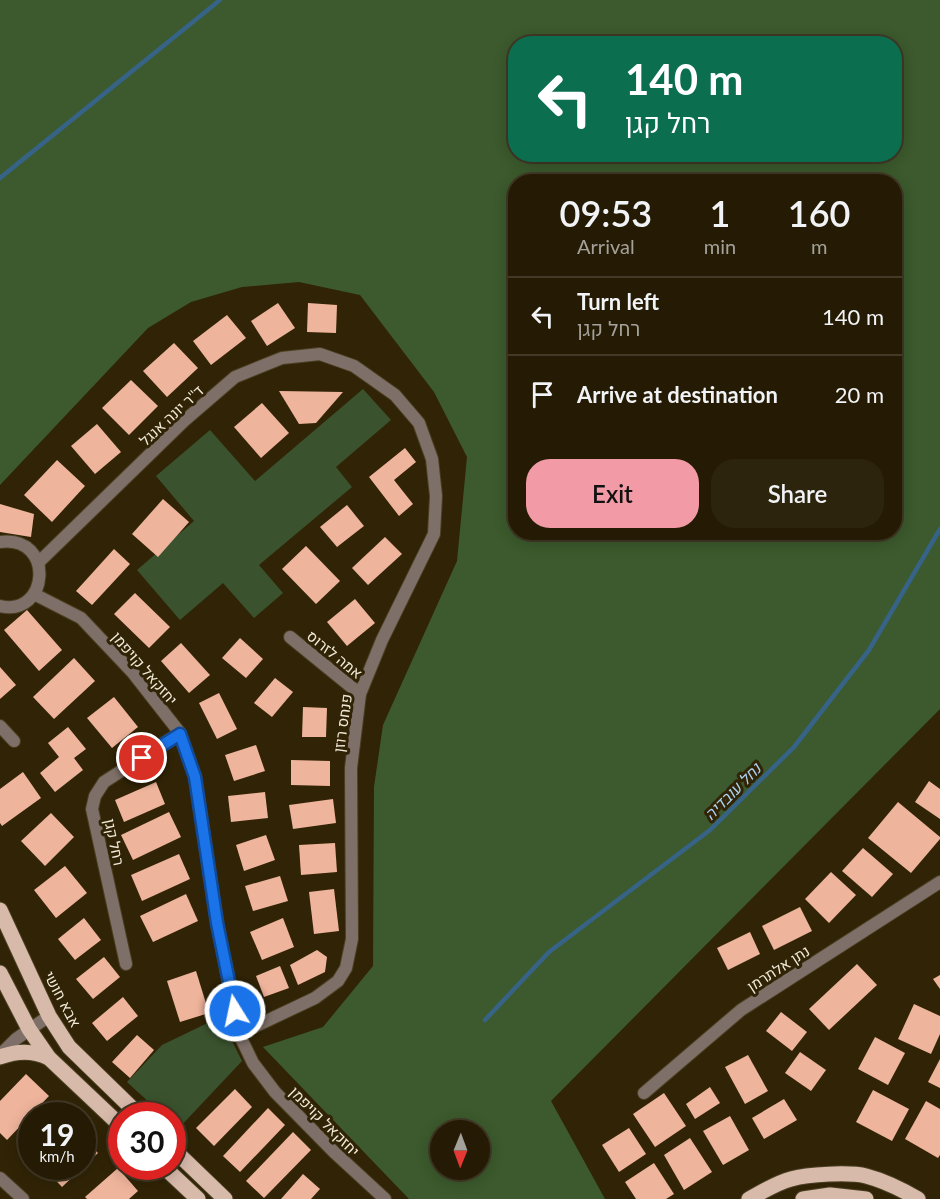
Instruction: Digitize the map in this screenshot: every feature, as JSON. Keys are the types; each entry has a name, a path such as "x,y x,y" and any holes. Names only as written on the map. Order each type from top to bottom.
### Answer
{"main road":[{"name":"אבא חושי","path":"0,910 49,1016 69,1047 126,1102"},
{"path":"0,973 29,1029 49,1058 108,1114"},
{"path":"0,1056 17,1052 35,1052 49,1058"},
{"path":"186,1161 225,1199"},
{"path":"749,1199 792,1178 831,1174 864,1176 897,1187 918,1199"},
{"path":"178,1180 198,1199"},
{"path":"803,1199 830,1195 866,1199"}],"street":[{"name":"ד''ר יונה אנגל","path":"39,562 184,421 235,377 282,358 320,354 354,366"},
{"name":"פנחס רוזן","path":"239,1034 315,998 338,981 346,968 352,939 351,768 360,694 382,640 434,534 436,496 432,459 419,423 394,394 354,366"},
{"path":"0,542 13,541 24,545 33,552 39,562 41,573 34,594 26,602 15,606 0,606"},
{"name":"יחזקאל קויפמן","path":"34,594 81,618 134,673 180,734 195,777 217,923 239,1034 253,1063 275,1092 334,1152 385,1199"},
{"name":"אמה לזרוס","path":"291,637 360,694"},
{"path":"0,726 14,741"},
{"name":"רחל קגן","path":"126,964 92,809 95,796 104,782 180,734"},
{"name":"נתן אלתרמן","path":"644,1094 741,1010 940,882"},
{"path":"0,1056 16,1039 49,1016"},
{"path":"0,1178 23,1199"}],"green space":[{"path":"0,0 940,0 940,709 551,1101 605,1199 409,1199 263,1047 323,1027 373,966 374,787 383,725 457,561 467,457 434,392 360,295 299,282 242,287 191,302 148,328 0,485"},
{"path":"363,389 391,420 336,467 352,487 259,565 283,593 254,618 223,583 180,620 137,570 194,521 156,476 210,430 255,481"},
{"path":"220,1017 242,1061 186,1120 186,1102 149,1102 127,1082 162,1045"}],"building":[{"path":"278,303 295,328 267,346 251,321"},
{"path":"308,303 337,305 336,333 307,332"},
{"path":"227,315 246,338 211,365 193,341"},
{"path":"174,343 198,368 167,397 143,371"},
{"path":"131,380 158,406 129,435 102,408"},
{"path":"279,391 343,392 316,423 299,424"},
{"path":"262,403 289,433 261,458 234,427"},
{"path":"97,424 121,452 95,474 71,446"},
{"path":"405,448 416,462 394,480 413,504 399,516 369,477"},
{"path":"57,460 85,486 52,522 24,495"},
{"path":"163,499 189,522 158,557 132,534"},
{"path":"0,504 34,514 31,537 0,532"},
{"path":"347,505 364,526 337,547 320,527"},
{"path":"385,537 402,554 368,585 352,568"},
{"path":"306,546 340,581 316,604 282,569"},
{"path":"114,549 130,564 92,605 76,591"},
{"path":"135,593 170,627 149,648 114,614"},
{"path":"355,599 375,623 347,646 327,622"},
{"path":"27,610 62,650 39,671 4,630"},
{"path":"240,638 263,659 246,678 222,658"},
{"path":"181,643 210,675 189,693 161,661"},
{"path":"74,658 95,681 54,719 33,697"},
{"path":"0,667 16,685 0,699"},
{"path":"275,678 293,692 272,717 254,703"},
{"path":"219,693 237,729 217,739 199,703"},
{"path":"114,697 138,727 112,748 87,718"},
{"path":"303,707 327,708 326,737 302,737"},
{"path":"68,727 86,749 74,758 83,770 55,792 40,773 59,757 48,743"},
{"path":"256,745 265,771 234,781 225,755"},
{"path":"291,760 330,761 330,786 291,785"},
{"path":"23,772 41,798 2,826 0,823 0,789"},
{"path":"929,781 940,789 940,819 915,802"},
{"path":"156,782 165,804 124,822 115,800"},
{"path":"265,792 268,818 231,822 228,796"},
{"path":"333,799 336,823 293,829 289,805"},
{"path":"898,802 940,837 911,873 868,838"},
{"path":"169,812 181,837 133,860 121,835"},
{"path":"51,813 74,837 45,866 21,841"},
{"path":"266,835 275,860 244,871 236,845"},
{"path":"335,843 337,872 301,875 299,845"},
{"path":"863,848 893,874 872,897 842,871"},
{"path":"179,854 190,879 142,901 131,875"},
{"path":"65,866 87,893 56,918 34,890"},
{"path":"831,872 856,895 829,923 805,899"},
{"path":"280,876 288,901 253,911 245,886"},
{"path":"334,889 339,931 314,934 309,892"},
{"path":"186,894 198,921 153,942 140,916"},
{"path":"800,907 812,931 774,950 762,926"},
{"path":"84,918 101,940 75,960 58,939"},
{"path":"283,918 294,947 262,960 250,932"},
{"path":"750,932 760,954 728,970 717,948"},
{"path":"317,950 327,957 325,972 298,985 290,965"},
{"path":"104,957 120,977 93,999 76,979"},
{"path":"857,964 877,985 829,1030 809,1009"},
{"path":"280,966 289,988 264,997 256,976"},
{"path":"196,971 209,1013 180,1022 167,981"},
{"path":"940,975 940,989 933,979"},
{"path":"123,997 138,1016 107,1041 92,1023"},
{"path":"914,1004 940,1016 940,1034 931,1054 898,1039"},
{"path":"781,1012 807,1032 792,1051 766,1031"},
{"path":"137,1035 154,1050 130,1078 112,1062"},
{"path":"875,1037 905,1053 888,1085 858,1069"},
{"path":"800,1052 826,1070 811,1091 785,1073"},
{"path":"748,1055 768,1091 745,1104 725,1067"},
{"path":"940,1059 940,1088 928,1082"},
{"path":"26,1074 49,1096 43,1102 18,1102 18,1128 7,1140 0,1133 0,1101"},
{"path":"710,1087 720,1103 695,1119 686,1104"},
{"path":"235,1089 252,1107 214,1146 196,1128"},
{"path":"873,1090 909,1109 892,1141 856,1122"},
{"path":"664,1093 686,1126 655,1147 633,1114"},
{"path":"784,1099 797,1120 764,1139 752,1118"},
{"path":"926,1101 940,1109 940,1155 938,1158 905,1139"},
{"path":"268,1108 285,1125 240,1172 223,1156"},
{"path":"730,1116 749,1150 723,1165 703,1131"},
{"path":"629,1128 646,1154 619,1172 602,1145"},
{"path":"293,1132 311,1150 264,1198 246,1181"},
{"path":"690,1138 712,1172 684,1190 664,1155"},
{"path":"654,1163 674,1194 666,1199 636,1199 625,1182"},
{"path":"303,1174 320,1189 311,1199 281,1199"},
{"path":"108,1177 108,1180 128,1180 138,1191 129,1199 87,1199 85,1197"},
{"path":"55,1180 69,1180 62,1187"}],"waterway":[{"path":"0,178 220,0"},
{"name":"נחל עובדיה","path":"485,1020 549,952 710,830 794,747 869,650 940,529"}],"route":[{"path":"142,758 180,734 195,777 217,923 235,1011"}]}
